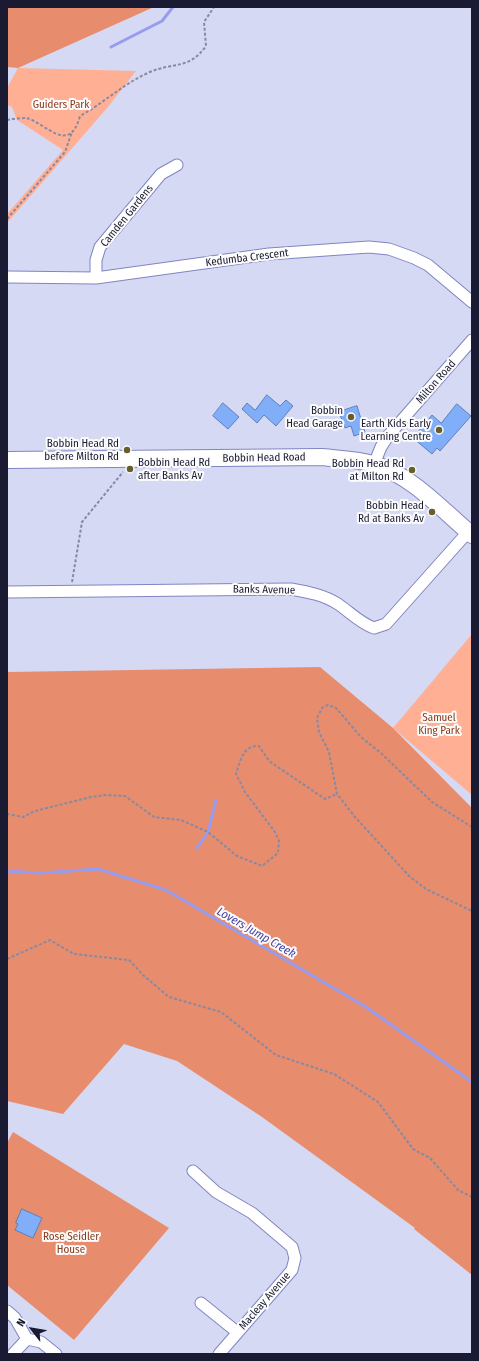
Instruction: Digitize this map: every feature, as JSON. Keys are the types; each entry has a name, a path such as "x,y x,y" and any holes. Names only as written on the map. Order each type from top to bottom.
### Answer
{"main road":[{"name":"Bobbin Head Road","path":"7,460 322,457 374,464 406,480 470,533"}],"street":[{"name":"Camden Gardens","path":"96,278 96,260 100,247 161,174 177,165"},
{"name":"Kedumba Crescent","path":"7,277 96,278 269,254 369,247 401,252 421,261 472,302"},
{"name":"Milton Road","path":"374,464 381,447 388,436 472,340"},
{"name":"Banks Avenue","path":"7,592 292,589 317,594 338,604 362,624 374,628 386,624 470,533"},
{"name":"Macleay Avenue","path":"193,1171 216,1192 252,1214 292,1247 295,1258 292,1270 219,1354"},
{"path":"201,1303 237,1332"},
{"path":"7,1311 16,1318 27,1340"},
{"path":"13,1354 27,1340"},
{"path":"27,1340 41,1342 56,1354"}],"path":[{"path":"7,218 65,152 72,132 77,126 80,116 97,107 124,86 151,72 180,65 198,57 206,46 204,22 214,7"},
{"path":"7,120 27,118 51,132 66,135 72,132"},
{"path":"70,591 82,522 123,472"},
{"path":"472,827 432,802 382,754 361,737 336,708 328,705 322,708 317,718 319,732 329,752 338,794 355,817 410,877 426,889 472,911"},
{"path":"7,814 22,816 35,811 91,797 105,795 125,796 154,817 181,820 208,832 237,856 262,866 278,853 279,841 275,832 245,792 236,774 242,753 253,746 259,746 269,761 325,799 338,794"},
{"path":"7,959 50,940 74,954 129,960 142,974 169,997 221,1012 276,1055 334,1074 378,1102 413,1149 430,1158 458,1190 472,1197"}],"green space":[{"path":"7,7 154,7 18,68 7,67"},
{"name":"Guiders Park","path":"18,68 136,71 108,107 7,223 7,214 63,150 17,120 12,107 7,105 7,88"},
{"name":"Samuel King Park","path":"472,634 472,795 393,728"},
{"path":"320,667 393,728 472,808 472,1275 414,1229 415,1228 262,1117 177,1061 124,1044 63,1114 7,1101 7,672"},
{"name":"Rose Seidler House","path":"13,1132 169,1228 74,1340 7,1285 7,1143"}],"building":[{"path":"267,395 280,406 286,400 293,406 276,426 264,415 257,423 242,409 247,403 255,410"},
{"path":"223,403 239,417 228,429 213,416"},
{"name":"Earth Kids Early Learning Centre","path":"457,404 471,416 440,451 437,448 432,454 413,438 432,415 441,423"},
{"name":"Bobbin Head Garage","path":"357,406 365,432 354,436 351,426 345,428 339,412"},
{"name":"Rose Seidler House","path":"22,1209 42,1218 33,1238 15,1230 18,1224 16,1223"}],"waterway":[{"path":"111,47 162,21 173,7"},
{"path":"197,848 208,832 216,800"},
{"name":"Lovers Jump Creek","path":"7,871 40,873 98,869 166,890 366,1007 472,1082"}],"place":[{"name":"Bobbin Head Garage","path":"351,417"},
{"name":"Earth Kids Early Learning Centre","path":"439,430"},
{"name":"Bobbin Head Rd before Milton Rd","path":"127,450"},
{"name":"Bobbin Head Rd after Banks Av","path":"130,469"},
{"name":"Bobbin Head Rd at Milton Rd","path":"412,470"},
{"name":"Bobbin Head Rd at Banks Av","path":"432,512"}]}
